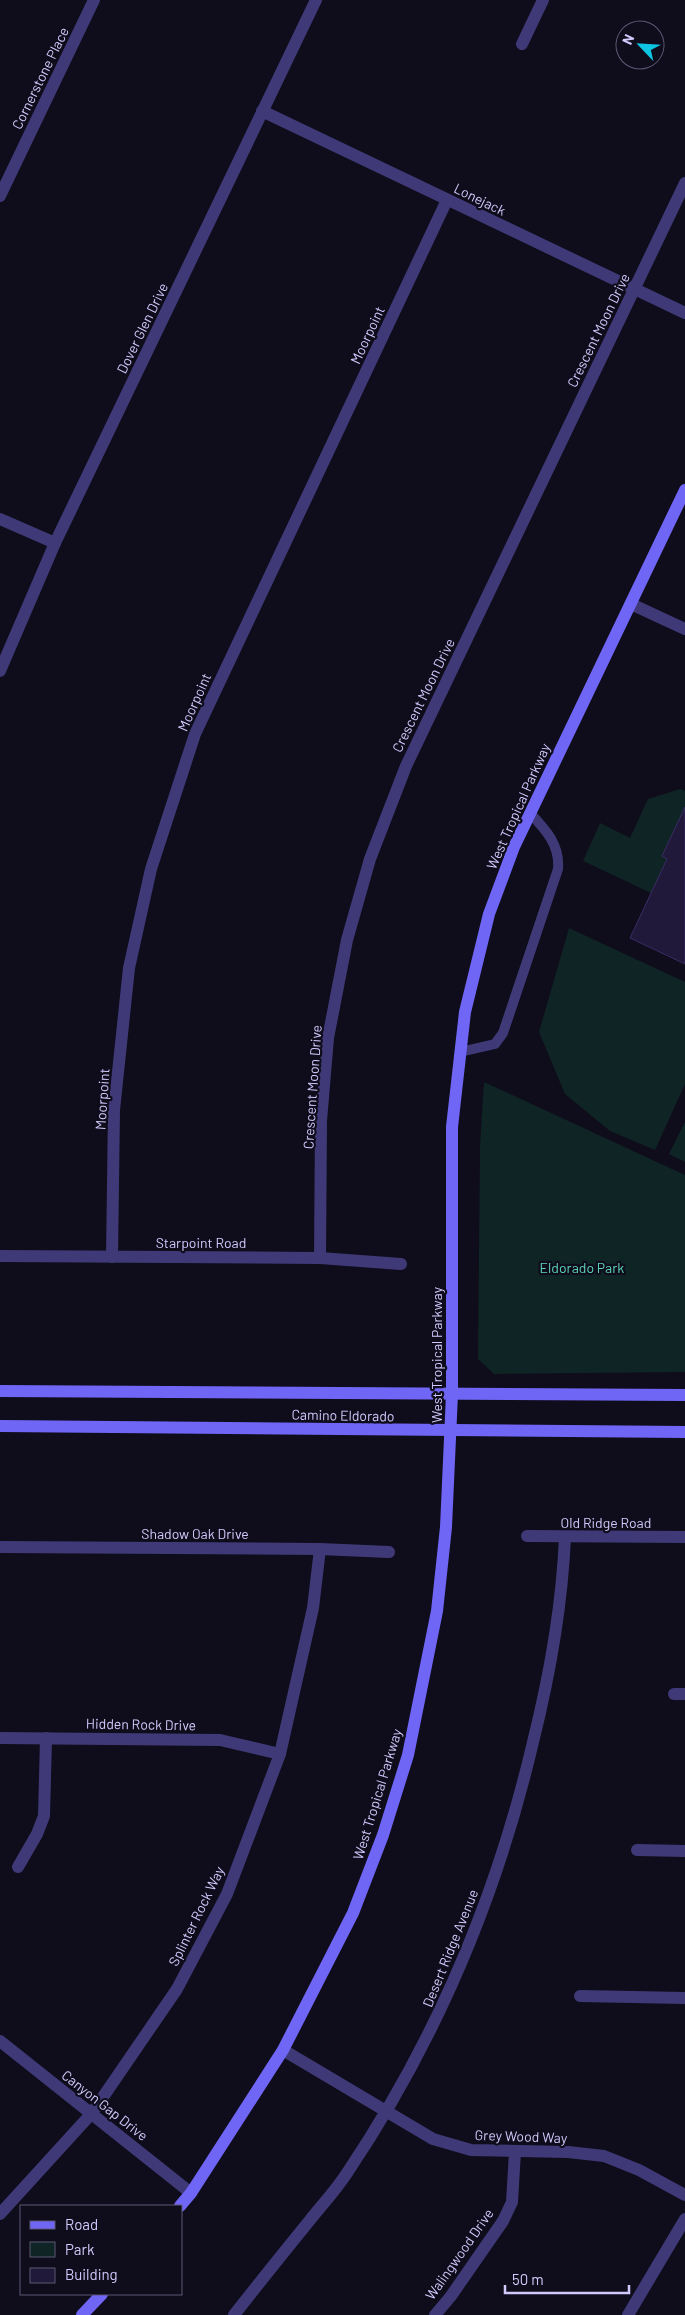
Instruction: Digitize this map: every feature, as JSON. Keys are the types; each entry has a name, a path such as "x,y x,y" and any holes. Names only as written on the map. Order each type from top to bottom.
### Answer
{"main road":[{"name":"West Tropical Parkway","path":"181,2205 191,2193 284,2050 353,1913 383,1835 408,1755 437,1611 446,1528 452,1394 452,1127 465,1012 489,914 514,847 685,490"},
{"name":"Camino Eldorado","path":"0,1391 685,1395"},
{"name":"Camino Eldorado","path":"0,1426 685,1432"},
{"path":"82,2315 101,2295"}],"street":[{"name":"Cornerstone Place","path":"0,196 94,0"},
{"name":"Dover Glen Drive","path":"0,671 55,543 316,0"},
{"path":"522,44 543,0"},
{"name":"Lonejack","path":"262,111 685,313"},
{"name":"Crescent Moon Drive","path":"320,1258 321,1121 328,1038 346,940 370,859 406,766 685,183"},
{"name":"Moorpoint","path":"112,1257 114,1110 129,968 151,869 195,734 447,200"},
{"path":"0,519 55,543"},
{"path":"631,604 685,629"},
{"name":"Starpoint Road","path":"0,1256 320,1258 401,1264"},
{"name":"Old Ridge Road","path":"526,1536 685,1538"},
{"name":"Desert Ridge Avenue","path":"234,2315 346,2175 386,2112 441,2011 482,1915 518,1808 550,1674 563,1583 565,1537"},
{"name":"Shadow Oak Drive","path":"0,1547 320,1549 389,1552"},
{"name":"Splinter Rock Way","path":"0,2214 92,2113 177,1989 218,1912 280,1754 313,1608 320,1549"},
{"name":"Hidden Rock Drive","path":"0,1738 220,1740 280,1754"},
{"path":"18,1867 37,1834 44,1816 46,1738"},
{"path":"637,1850 685,1851"},
{"path":"580,1996 685,1998"},
{"name":"Canyon Gap Drive","path":"0,2041 191,2193"},
{"name":"Grey Wood Way","path":"284,2050 433,2139 472,2150 568,2152 604,2156 639,2170 685,2195"},
{"name":"Walingwood Drive","path":"434,2315 451,2296 503,2221 512,2202 515,2152"},
{"path":"628,2315 685,2219"}],"lane":[{"path":"460,1052 495,1044 504,1033 558,870 558,856 554,842 530,813"}],"green space":[{"path":"680,789 685,791 685,807 662,856 667,859 651,893 583,861 600,823 630,838 648,799"},
{"path":"569,928 685,982 685,1084 655,1150 610,1131 565,1094 539,1032"},
{"name":"Eldorado Park","path":"484,1082 685,1175 685,1372 494,1374 478,1359 480,1145"},
{"path":"685,1122 685,1162 669,1154"}],"building":[{"path":"685,807 685,964 630,938 667,859 662,856"}]}
